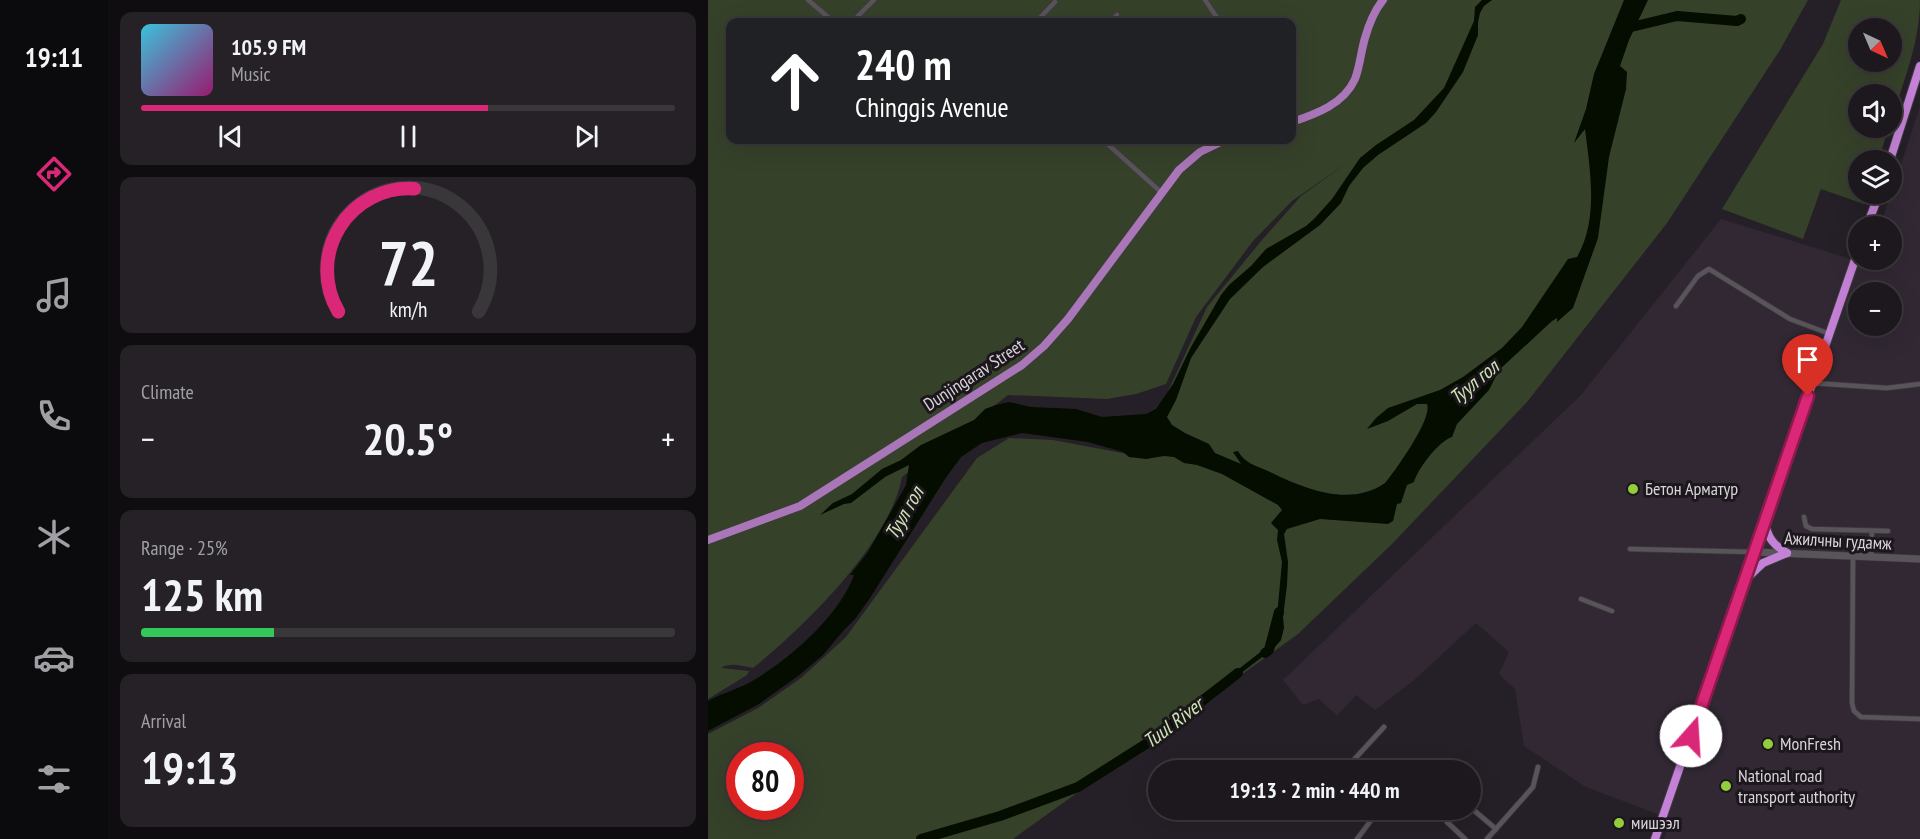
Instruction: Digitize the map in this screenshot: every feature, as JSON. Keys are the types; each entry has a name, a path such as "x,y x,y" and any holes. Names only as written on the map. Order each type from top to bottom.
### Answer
{"highway":[{"path":"1894,150 1917,84 1920,64"},
{"path":"1655,839 1852,270"},
{"path":"1764,521 1773,543 1787,553"},
{"path":"1744,582 1763,563 1787,553"}],"main road":[{"path":"1296,121 1334,104 1350,87 1356,77 1369,24 1383,0"},
{"name":"Dunjingarav Street","path":"708,540 800,506 1022,364 1044,346 1068,320 1179,170 1209,144"},
{"name":"Ажилчны гудамж","path":"1754,552 1920,559"}],"street":[{"path":"808,0 829,18"},
{"path":"856,18 874,0"},
{"path":"1205,0 1217,18"},
{"path":"1040,18 1055,2"},
{"path":"1114,18 1117,15"},
{"path":"1107,144 1162,193"},
{"path":"1676,306 1698,276 1709,269 1790,318 1830,334"},
{"path":"1812,383 1887,388 1920,384"},
{"path":"1804,517 1806,526 1812,529 1888,531"},
{"path":"1871,557 1872,532"},
{"path":"1630,549 1754,552"},
{"path":"1853,557 1852,703 1854,711 1862,717 1920,719"},
{"path":"1581,599 1612,611"},
{"path":"1354,760 1384,727"},
{"path":"1487,839 1533,787 1538,767"},
{"path":"1481,816 1496,829"},
{"path":"1357,839 1371,820"},
{"path":"1447,822 1465,839"}],"shaded area":[{"path":"1920,107 1920,839 1664,839 1671,819 1586,787 1524,746 1515,689 1499,674 1509,652 1476,623 1413,681 1375,710 1356,695 1337,716 1319,699 1303,705 1283,680 1581,395 1721,219 1848,258 1848,270 1902,270 1902,216 1883,216 1887,204 1902,204 1902,161"}],"green space":[{"path":"708,0 1808,0 1780,50 1667,223 1527,402 1392,544 1298,634 1013,839 708,839 708,734 758,708 801,678 846,637 977,458 1009,438 1053,440 1138,456 1207,307 1301,196 1350,161 1292,201 1253,241 1196,317 1166,384 1136,394 1107,399 1008,395 902,477 894,502 881,529 863,556 819,607 774,651 753,668 732,665 721,668 749,671 747,675 708,699"},
{"path":"1841,0 1920,0 1914,45 1902,88 1902,84 1848,84 1848,138 1886,138 1881,150 1848,150 1848,198 1821,189 1803,239 1722,209 1823,44"}],"water":[{"path":"1482,0 1492,0 1484,6 1480,13 1478,35 1463,72 1436,112 1426,123 1378,155 1363,168 1349,186 1341,203 1320,225 1263,267 1230,299 1191,358 1176,400 1167,417 1172,425 1209,444 1215,453 1241,464 1233,452 1238,451 1251,464 1311,489 1341,495 1356,494 1385,483 1419,432 1427,411 1427,404 1417,404 1388,421 1367,429 1376,418 1388,408 1440,390 1463,377 1502,348 1522,327 1568,259 1577,257 1584,242 1591,211 1585,129 1574,143 1586,109 1594,74 1624,0 1648,0 1629,40 1620,66 1627,72 1626,89 1609,157 1598,238 1573,308 1557,322 1557,318 1552,321 1499,370 1489,390 1457,424 1452,437 1435,449 1414,482 1407,485 1401,503 1397,504 1393,521 1388,524 1320,519 1287,529 1284,534 1288,562 1284,628 1281,640 1274,648 1228,683 1226,679 1275,638 1282,562 1277,540 1278,530 1271,523 1282,510 1278,505 1222,474 1184,463 1174,457 1146,459 1129,457 1123,452 1088,442 1022,433 982,443 961,457 870,598 823,655 759,704 708,731 708,701 748,683 783,660 812,635 837,606 854,575 850,575 868,552 906,485 909,465 885,477 851,503 820,515 833,503 852,494 882,469 901,460 921,445 974,420 985,409 996,405 1009,402 1031,407 1076,409 1102,417 1146,414 1156,409 1173,384 1191,347 1229,285 1266,249 1314,219 1332,199 1360,158 1414,120 1444,88 1474,21 1475,7"}],"waterway":[{"name":"Туул гол","path":"1623,29 1677,16 1737,21 1741,19"},
{"name":"Tuul River","path":"1265,653 1269,650 1279,612"},
{"name":"Tuul River","path":"921,839 1000,816 1078,787 1149,742 1238,673"}],"place":[{"name":"Бетон Арматур","path":"1633,489"},
{"name":"MonFresh","path":"1768,744"},
{"name":"National road transport authority","path":"1726,786"},
{"name":"мишээл","path":"1619,823"}],"route":[{"path":"1691,736 1808,396"}]}
